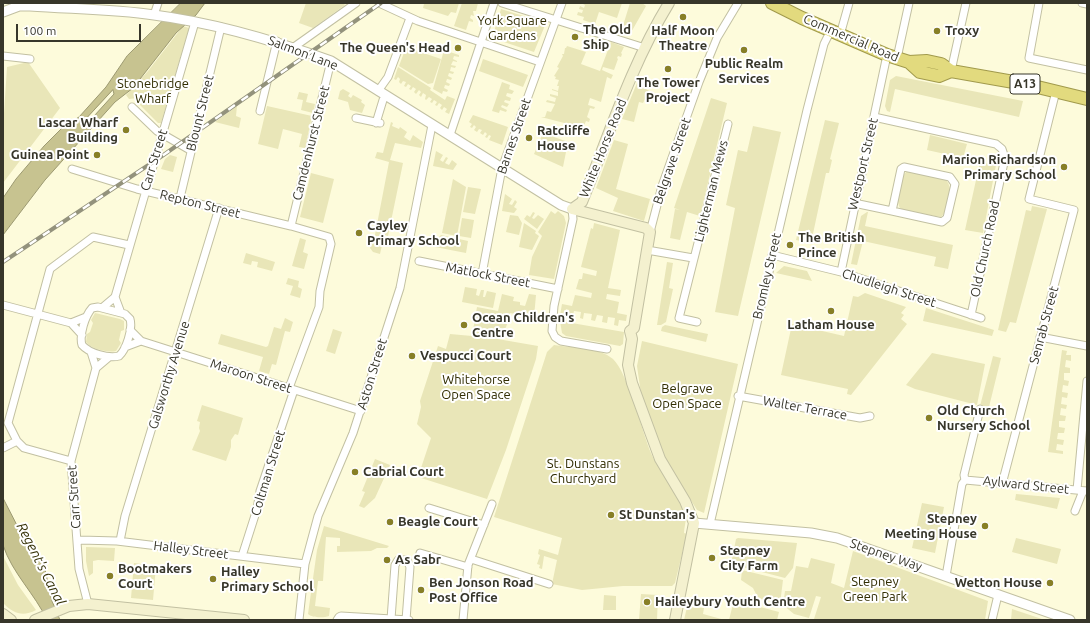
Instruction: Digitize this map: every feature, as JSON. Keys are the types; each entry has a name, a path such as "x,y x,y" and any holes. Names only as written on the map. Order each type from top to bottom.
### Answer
{"highway":[{"name":"Commercial Road","path":"773,3 835,32 909,62 927,61 941,64 951,71 1056,91 1087,99"}],"main road":[{"name":"White Horse Road","path":"572,209 582,202 610,127 644,48 669,3"},
{"path":"572,209 646,228 650,232"},
{"name":"Belgrave Street","path":"650,232 634,328 630,331 632,339 628,365 632,383 660,460 685,501 694,523"},
{"path":"675,620 694,523"},
{"path":"36,619 74,605 88,604 209,618 244,620"},
{"path":"3,614 11,620"}],"street":[{"path":"158,3 158,16"},
{"path":"294,47 356,3"},
{"path":"379,3 410,18 540,62"},
{"path":"450,135 494,3"},
{"path":"502,3 611,36 644,48"},
{"name":"Barnes Street","path":"482,274 502,168 562,3"},
{"name":"Belgrave Street","path":"650,232 662,186 704,70 717,38 738,3"},
{"name":"Bromley Street","path":"710,524 738,396 824,44 835,32 849,3"},
{"name":"Westport Street","path":"841,272 854,203 874,117 909,3"},
{"path":"951,71 966,3"},
{"path":"1039,3 1029,58 1087,70"},
{"path":"1082,3 1087,4"},
{"name":"Salmon Lane","path":"3,12 19,6 48,5 158,16 221,27 294,47 331,61 561,205 572,209"},
{"path":"378,91 388,77 410,18"},
{"name":"Carr Street","path":"115,298 192,22"},
{"name":"Blount Street","path":"180,198 190,150 221,27"},
{"path":"260,111 277,42"},
{"path":"3,56 30,59"},
{"name":"Camdenhurst Street","path":"291,226 331,61"},
{"name":"Senrab Street","path":"1002,484 1074,210 1029,199 1056,91"},
{"path":"356,118 378,123 383,100 386,96"},
{"path":"132,107 161,133 190,150"},
{"name":"Old Church Road","path":"874,117 996,144 1002,149 1005,158 971,315"},
{"name":"Aston Street","path":"299,620 305,564 318,516 361,410 402,281 432,124"},
{"name":"Lighterman Mews","path":"697,322 679,318 728,124"},
{"path":"854,203 942,222 947,218 955,184 950,177 904,167 901,169 892,211"},
{"name":"Repton Street","path":"72,169 145,190 291,226 329,237"},
{"name":"Galsworthy Avenue","path":"120,541 125,516 219,208"},
{"name":"White Horse Road","path":"572,209 573,219 551,325 555,337 562,341 607,349"},
{"path":"71,461 24,448 17,441 8,423 52,266 93,237 129,245"},
{"name":"Coltman Street","path":"242,556 291,389 318,307 320,291 331,244 329,237"},
{"name":"Lighterman Mews","path":"647,250 693,258"},
{"name":"Chudleigh Street","path":"772,256 841,272 981,318"},
{"name":"Matlock Street","path":"419,261 558,289"},
{"path":"102,308 115,298 121,313"},
{"path":"3,305 70,323 82,335"},
{"path":"121,313 102,308 92,308 86,318 82,335 82,345 91,352 109,357 119,356 125,347 130,330"},
{"name":"Maroon Street","path":"121,313 130,319 130,330 141,341 361,410"},
{"path":"70,323 86,318"},
{"path":"1040,337 1087,346"},
{"path":"125,347 141,341"},
{"path":"91,352 96,368 109,357"},
{"name":"Carr Street","path":"88,604 80,569 71,461 96,368"},
{"path":"1075,512 1082,491 1087,381"},
{"name":"Walter Terrace","path":"738,396 856,417 864,418 870,416"},
{"path":"946,576 962,484 965,480 964,475 980,409"},
{"path":"3,448 17,441"},
{"name":"Aylward Street","path":"965,480 1082,491"},
{"path":"464,620 468,567 492,504"},
{"path":"429,508 484,525"},
{"name":"Stepney Way","path":"694,523 829,536 1070,620"},
{"name":"Halley Street","path":"78,542 80,540 120,541 305,564"},
{"path":"420,553 468,567"},
{"path":"391,619 395,565 398,560 404,558 407,560 410,567 406,620"},
{"path":"470,559 549,584"},
{"path":"992,620 998,595"},
{"path":"337,620 339,616 409,620"}],"green space":[{"path":"306,3 343,3 345,5 313,28 299,23"},
{"path":"421,3 459,3 456,13 451,12 448,16 423,8 424,4"},
{"path":"462,3 478,3 476,11 473,11 474,16 471,15 470,18 473,22 469,21 466,30 454,26"},
{"path":"581,3 622,3 617,18 599,12 595,24 583,20 584,17 577,15 578,12 582,13 583,10 579,9 580,6 584,8 585,5"},
{"path":"630,3 642,3 646,6 629,36 621,32"},
{"name":"York Square Gardens","path":"501,9 546,23 534,52 492,38"},
{"name":"Stonebridge Wharf","path":"183,26 189,28 161,123 158,123 138,103 138,98 129,99 126,95 148,71"},
{"path":"611,42 624,47 621,57 618,56 617,58 618,59 614,70 603,67 602,70 613,75 611,79 607,77 601,102 590,98 588,105 595,107 594,109 590,108 587,117 590,119 589,122 586,121 582,130 588,134 571,131 572,125 541,117 545,117 547,111 551,112 555,104 546,102 547,100 555,102 556,98 550,96 550,94 558,96 558,92 552,89 558,91 559,86 557,86 559,80 555,79 556,77 554,76 559,68 557,67 563,56 562,54 564,54 565,48 567,46 586,52 581,64 600,71"},
{"path":"406,47 441,59 433,83 428,84 399,66"},
{"path":"444,50 459,55 459,57 454,56 453,59 457,62 453,61 451,65 456,66 455,68 451,67 450,71 454,72 453,74 449,73 448,76 452,78 451,80 447,79 446,82 450,84 449,86 445,85 444,88 448,90 447,92 443,91 442,94 433,89"},
{"path":"483,59 528,75 523,87 479,71"},
{"path":"28,62 60,108 3,183 3,129 7,67"},
{"path":"398,67 431,88 430,90 445,100 447,96 455,99 449,114 445,112 447,109 444,107 442,110 440,108 442,105 439,103 437,106 435,105 437,102 434,100 432,103 430,102 432,99 429,97 426,100 426,95 423,93 421,97 419,95 421,92 419,90 416,94 414,92 416,89 413,87 411,90 409,89 411,86 408,84 406,87 404,86 406,82 403,81 401,84 398,77 396,80 394,79"},
{"path":"896,76 1023,101 1019,117 895,89 890,112 887,111 885,106 890,80"},
{"path":"502,82 510,85 509,89 514,91 512,94 507,93 506,96 511,98 510,101 505,100 504,102 509,104 507,107 502,105 501,107 507,110 506,112 500,110 499,113 492,111"},
{"path":"637,83 649,91 643,103 639,102 634,122 622,119"},
{"path":"343,89 350,93 348,96 351,98 353,95 362,100 361,102 365,105 362,113 350,110 348,102 338,99 340,91"},
{"path":"299,92 308,94 306,102 315,104 313,113 301,110 303,100 297,99"},
{"path":"711,98 727,103 700,216 687,212 680,240 670,238 675,209 680,210 674,208"},
{"path":"237,106 236,116 241,118 239,128 215,122"},
{"path":"267,106 312,116 305,148 299,147 302,134 283,129 278,149 258,144"},
{"path":"473,115 508,127 502,145 489,140 491,136 489,135 487,138 485,137 487,134 485,132 483,135 480,133 482,130 479,129 477,132 474,130 476,127 474,125 472,128 470,127 472,124 469,122"},
{"path":"825,120 839,123 830,159 832,160 829,173 826,173 811,243 796,240"},
{"path":"391,122 393,123 392,126 399,129 400,127 407,132 404,137 410,141 413,135 423,142 421,148 395,143 390,160 403,163 388,236 381,234 379,242 386,245 382,245 380,254 373,252 370,248 372,240 374,240 389,162 375,158 377,152 383,153"},
{"path":"753,126 781,132 738,316 715,312 735,208 726,205 738,150 747,152"},
{"path":"543,133 568,142 563,167 534,154"},
{"path":"930,135 967,144 963,158 927,150"},
{"path":"614,140 628,144 616,189 650,199 644,221 613,211 618,198 596,188"},
{"path":"436,151 443,155 440,160 443,162 446,157 448,158 445,163 449,165 452,160 457,164 453,170 433,166"},
{"path":"170,155 177,157 173,172 161,169 165,159"},
{"path":"980,162 996,165 983,233 965,230"},
{"path":"908,171 946,180 950,188 950,199 947,209 941,217 905,211 900,208 898,193 900,182 902,177"},
{"path":"311,173 334,179 323,223 300,217"},
{"path":"453,179 466,187 457,236 442,233"},
{"path":"468,187 481,189 475,214 463,212"},
{"path":"505,194 512,199 509,204 512,205 515,200 517,202 514,207 517,209 514,213 502,211"},
{"path":"1032,206 1047,209 1016,323 1010,322 1006,332 998,330 1026,210 1031,211"},
{"path":"551,211 555,214 558,211 564,216 566,223 554,279 529,275 532,257 542,236 538,232"},
{"path":"533,212 535,213 532,218 534,219 538,215 544,219 537,229 524,219 527,215 530,217"},
{"path":"867,212 865,226 953,245 948,269 934,266 936,257 863,241 857,265 851,264 861,216"},
{"path":"510,215 518,216 522,223 519,235 506,232"},
{"path":"462,218 474,220 471,238 459,236"},
{"path":"524,223 536,231 535,233 539,236 532,250 519,247"},
{"path":"594,223 620,230 608,288 621,290 620,296 607,294 606,299 619,302 617,313 627,315 626,321 619,320 618,326 614,325 615,318 608,317 607,323 602,322 603,316 597,315 595,321 591,320 592,314 584,313 583,319 580,318 581,312 574,311 572,318 568,317 569,310 566,309 564,316 560,315 562,304 572,306 575,295 591,298 592,293 576,289 579,279 582,279 583,273 596,276 597,271 581,267 591,228 593,229"},
{"path":"441,235 468,241 466,253 435,247 437,239"},
{"path":"300,238 306,240 303,252 308,254 304,269 292,266"},
{"path":"246,253 275,262 272,271 257,267 258,262 252,261 251,265 243,263"},
{"path":"667,262 673,263 669,288 673,289 666,322 661,325 657,325"},
{"path":"784,266 807,271 812,281 776,273"},
{"path":"288,278 299,281 298,287 302,289 300,298 290,295 293,286 286,284"},
{"path":"465,287 477,289 476,295 479,296 481,290 484,290 483,297 485,297 487,291 496,293 493,308 462,302"},
{"path":"865,293 906,307 901,313 904,315 901,319 907,324 851,395 847,394 848,389 781,375 792,324 844,336 853,296 858,297"},
{"name":"Whitehorse Open Space","path":"502,294 514,297 513,301 520,302 520,305 525,306 529,294 536,295 534,317 510,313 506,328 504,330 498,332 486,332 486,337 538,346 536,359 506,450 487,499 418,477 431,438 417,424 421,407 420,401 438,346 446,349 450,334 472,336 477,307 498,311"},
{"path":"926,308 994,330 992,336 923,321"},
{"path":"95,313 124,321 124,330 121,331 119,340 121,343 116,351 100,350 92,347 86,342 87,334 90,332 93,323 91,320"},
{"path":"285,318 293,322 290,332 285,331 276,365 272,364 269,374 259,371 263,357 218,344 221,334 266,347 268,346 274,327 281,329"},
{"path":"560,321 624,332 623,344 620,346 566,336 562,333"},
{"path":"665,325 708,334 706,342 661,331 662,327"},
{"path":"333,329 342,332 335,354 326,351"},
{"name":"Belgrave Open Space","path":"642,341 738,364 704,513 697,510 664,458 641,394 637,366"},
{"name":"St. Dunstans Churchyard","path":"554,345 601,352 613,359 619,366 629,389 651,453 677,493 685,510 686,517 684,533 687,534 675,583 672,586 623,586 582,590 552,584 557,560 544,556 542,569 539,568 540,565 537,564 540,555 538,554 539,549 558,555 562,538 494,517 547,352"},
{"path":"1062,350 1067,351 1066,355 1071,355 1071,361 1066,360 1065,367 1070,368 1070,373 1064,373 1064,380 1069,381 1068,386 1063,385 1062,392 1068,393 1067,398 1062,397 1061,404 1067,405 1066,409 1061,408 1060,415 1066,416 1065,421 1059,421 1059,427 1065,428 1064,433 1058,433 1057,439 1064,440 1063,445 1057,444 1056,450 1063,451 1063,454 1048,452"},
{"path":"932,353 985,364 977,405 915,389 906,385"},
{"path":"993,356 1001,358 989,407 980,406"},
{"path":"202,405 243,418 238,435 235,434 231,440 231,447 226,461 192,450 200,431 200,422 197,421"},
{"path":"375,459 390,465 375,498 364,508 359,506 365,492 362,491"},
{"path":"1016,494 1060,498 1057,509 1015,500"},
{"path":"922,503 944,507 935,553 912,548"},
{"path":"324,526 389,546 387,548 377,548 371,551 337,552 337,546 340,546 340,538 326,537 323,581 318,581 315,606 330,608 329,616 318,617 308,614 317,550"},
{"path":"1016,538 1061,549 1057,564 1012,552"},
{"path":"736,539 797,543 793,568 785,578 731,564"},
{"path":"86,547 115,548 114,561 93,561 93,573 89,576 86,561"},
{"name":"Stepney Green Park","path":"853,551 988,601 985,620 817,620 814,619 821,597 816,596 809,618 794,614 783,605 785,591 791,591 796,566 808,568 811,558 835,564 831,583 844,588"},
{"path":"3,556 18,585 36,610 23,614 11,610 3,603"},
{"path":"134,563 156,566 153,600 131,598"},
{"path":"742,570 783,580 780,604 758,598 753,588 741,580"},
{"name":"Haileybury Youth Centre","path":"641,594 658,595 657,620 639,620"},
{"path":"604,595 616,596 616,610 603,610"},
{"path":"734,600 779,612 777,620 729,620"},
{"path":"687,607 704,608 703,614 725,620 684,620"},
{"path":"1012,609 1045,620 1011,620"}],"water":[{"path":"181,3 205,3 196,15 176,33 133,88 115,102 45,180 3,235 3,198 16,179 44,146 63,127 79,117 106,87 127,56","holes":["113,90 114,94 85,126 81,126"]},
{"name":"Regent's Canal","path":"3,498 24,539 31,544 44,565 52,601 60,620 47,620 7,555 3,545 2,534"}],"railway":[{"path":"3,262 162,156 381,3"}],"place":[{"name":"Half Moon Theatre","path":"683,17"},
{"name":"Troxy","path":"937,31"},
{"name":"The Old Ship","path":"575,37"},
{"name":"The Queen's Head","path":"458,48"},
{"name":"Public Realm Services","path":"744,50"},
{"name":"The Tower Project","path":"668,69"},
{"name":"Lascar Wharf Building","path":"126,130"},
{"name":"Ratcliffe House","path":"529,138"},
{"name":"Guinea Point","path":"97,155"},
{"name":"Marion Richardson Primary School","path":"1064,167"},
{"name":"Cayley Primary School","path":"359,233"},
{"name":"The British Prince","path":"790,245"},
{"name":"Latham House","path":"831,311"},
{"name":"Ocean Children's Centre","path":"464,325"},
{"name":"Vespucci Court","path":"412,356"},
{"name":"Old Church Nursery School","path":"929,418"},
{"name":"Cabrial Court","path":"355,472"},
{"name":"St Dunstan's","path":"611,515"},
{"name":"Beagle Court","path":"390,522"},
{"name":"Stepney Meeting House","path":"985,526"},
{"name":"Stepney City Farm","path":"712,558"},
{"name":"As Sabr","path":"387,560"},
{"name":"Bootmakers Court","path":"110,576"},
{"name":"Halley Primary School","path":"213,579"},
{"name":"Wetton House","path":"1050,583"},
{"name":"Ben Jonson Road Post Office","path":"421,590"},
{"name":"Haileybury Youth Centre","path":"647,602"}]}
